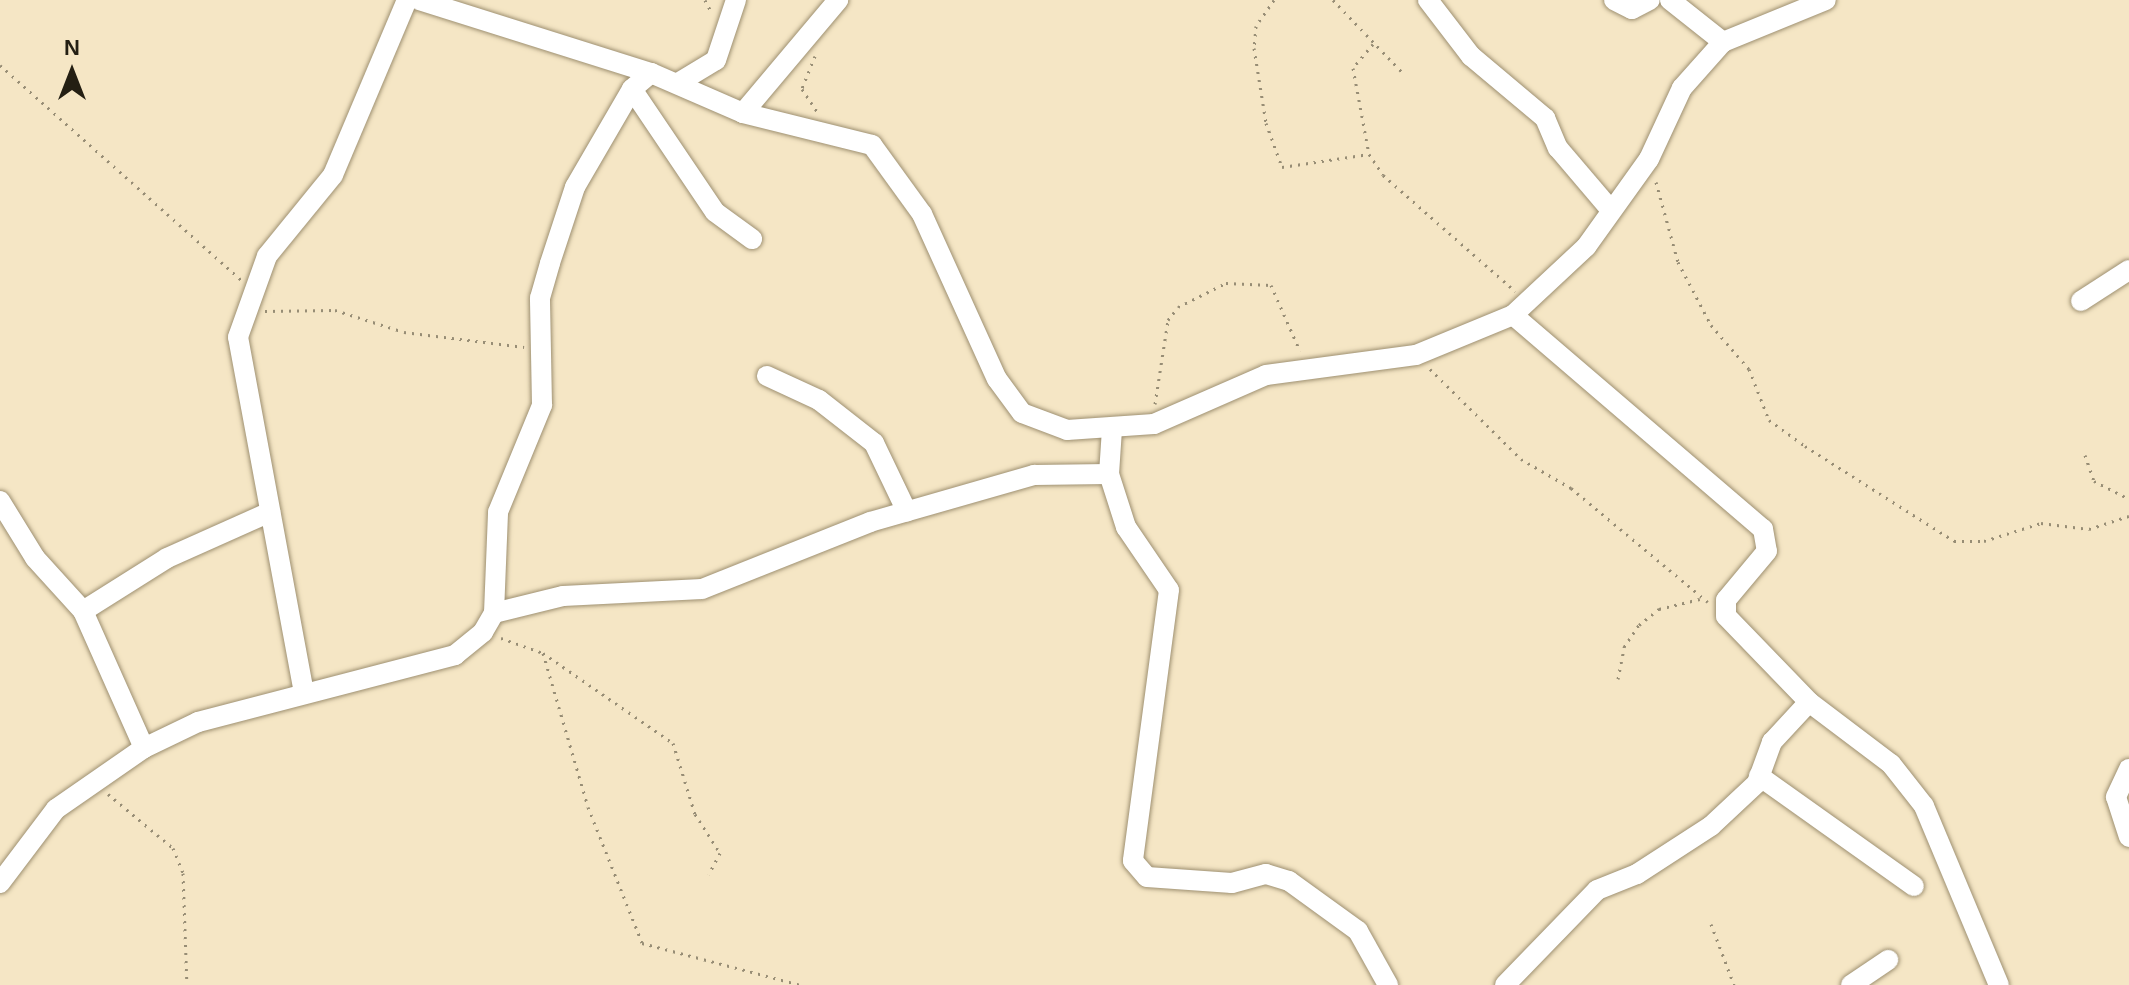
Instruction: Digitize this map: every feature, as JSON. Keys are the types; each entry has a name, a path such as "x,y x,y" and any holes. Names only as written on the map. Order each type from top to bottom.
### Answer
{"street":[{"path":"304,693 238,337 247,296 333,175 407,0"},
{"path":"419,0 651,73 743,113 872,145 922,214 997,379 1022,413 1067,430 1154,424 1307,364 1416,355 1513,315 1566,272 1609,208 1649,159 1682,88 1723,42 1826,0"},
{"path":"678,83 716,60 736,0"},
{"path":"743,113 838,0"},
{"path":"1428,0 1471,56 1545,118 1558,148 1609,208"},
{"path":"1614,0 1632,9 1650,0"},
{"path":"1670,0 1723,42"},
{"path":"0,883 56,809 88,782 144,748 198,722 455,655 483,632 494,613 498,512 542,405 540,298 575,187 632,89 651,73"},
{"path":"632,89 715,212 752,239"},
{"path":"2081,301 2129,270"},
{"path":"1513,315 1763,529 1767,551 1724,609 1809,702 1891,764 1924,806 1999,985"},
{"path":"767,376 819,400 874,443 907,512"},
{"path":"1112,429 1109,474 1126,527 1169,590 1133,861 1147,877 1232,883 1266,874 1289,881 1358,931 1388,985"},
{"path":"494,613 563,596 702,589 907,512 1034,475 1109,474"},
{"path":"0,501 35,558 83,611 144,748"},
{"path":"83,611 167,558 270,512"},
{"path":"1505,985 1597,890 1637,874 1711,826 1759,776 1772,742 1809,702"},
{"path":"2129,769 2116,797 2129,837"},
{"path":"1759,776 1914,886"},
{"path":"1851,985 1888,960"}],"path":[{"path":"1274,0 1256,26 1254,48 1266,123 1282,167 1369,154"},
{"path":"1333,0 1402,72"},
{"path":"1373,44 1353,68 1369,154 1383,175 1531,303"},
{"path":"818,47 802,89 824,118"},
{"path":"0,65 247,296 271,313 335,310 404,332 540,349"},
{"path":"1649,159 1678,262 1711,325 1749,369 1769,420 1954,541 1984,541 2041,523 2089,529 2129,516"},
{"path":"1154,424 1168,320 1178,307 1226,283 1271,285 1307,364"},
{"path":"1416,355 1521,459 1571,488 1700,599 1724,609"},
{"path":"2085,455 2094,481 2129,499"},
{"path":"1618,679 1624,647 1639,625 1659,609 1700,599"},
{"path":"483,632 543,653 673,743 695,814 720,853 709,874"},
{"path":"543,653 588,807 642,943 801,985"},
{"path":"88,782 149,822 173,848 183,873 187,985"},
{"path":"1711,924 1734,985"}]}
